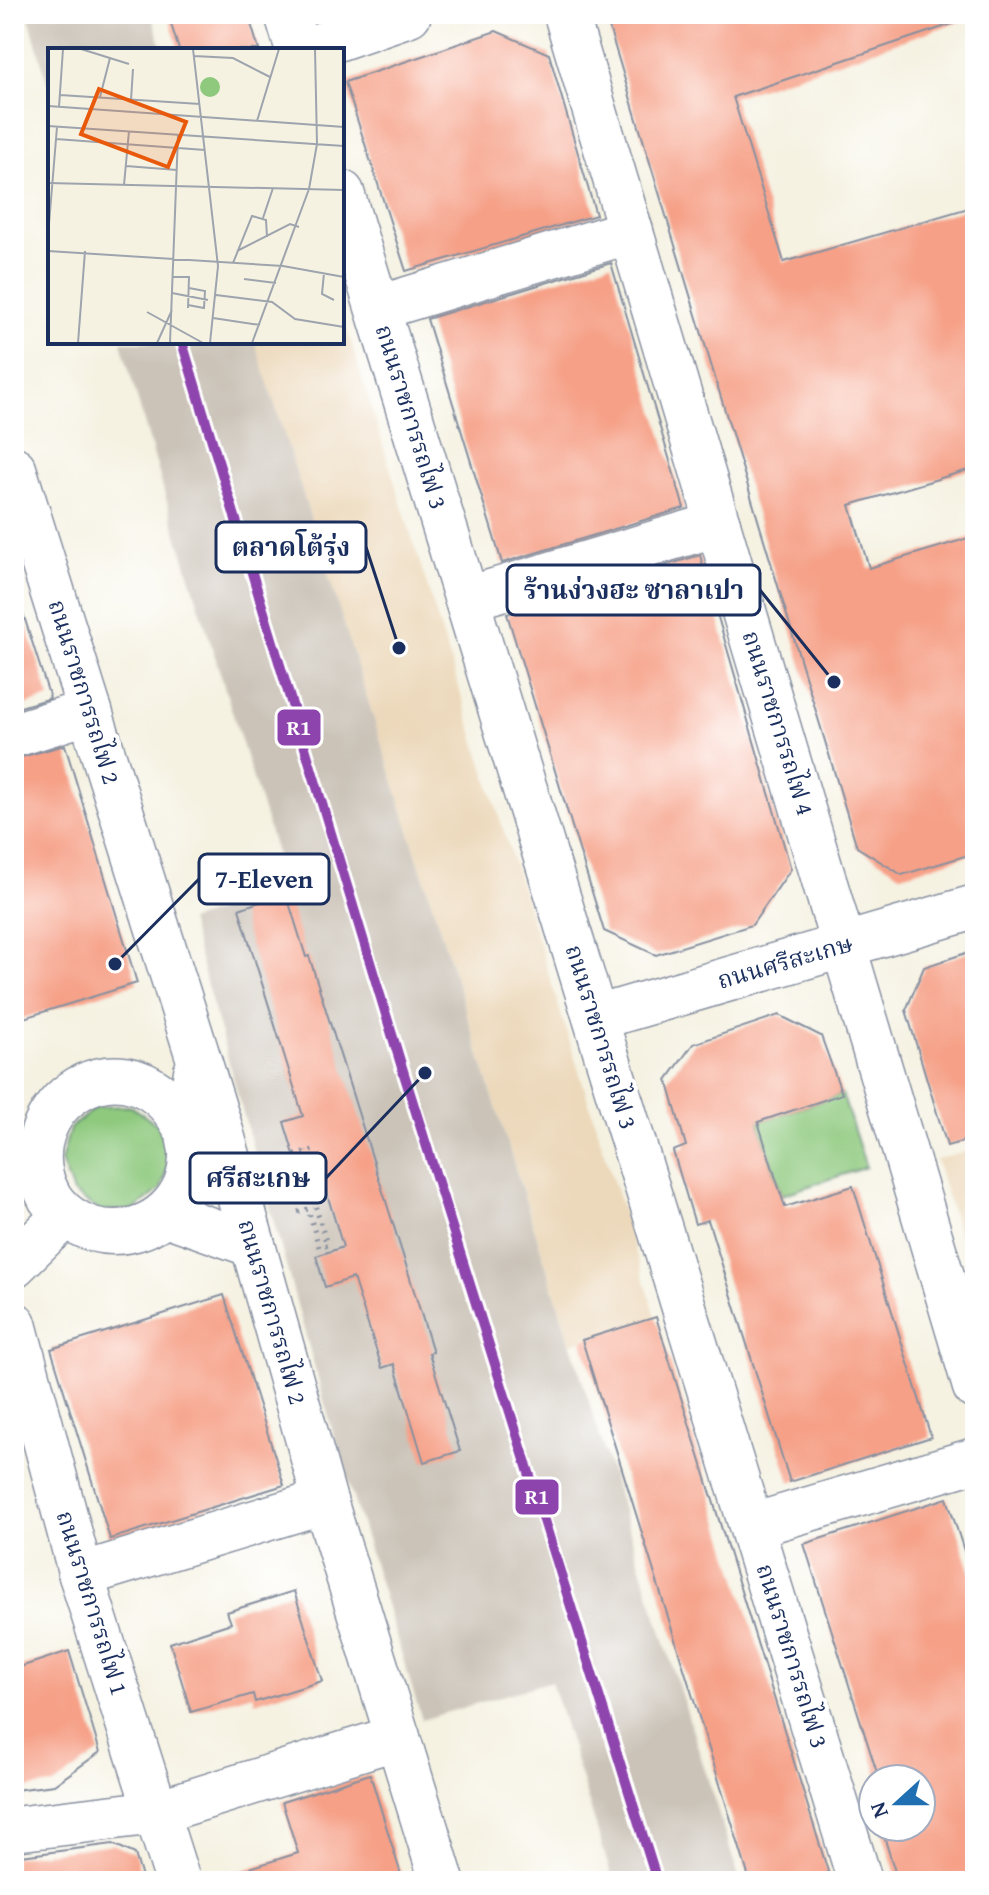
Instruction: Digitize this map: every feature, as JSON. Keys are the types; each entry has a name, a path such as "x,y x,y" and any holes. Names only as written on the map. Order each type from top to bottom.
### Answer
{"street":[{"path":"287,14 297,48"},
{"path":"311,48 409,14"},
{"name":"ถนนราชการรถไฟ 4","path":"566,14 974,1379"},
{"name":"ถนนราชการรถไฟ 3","path":"344,199 860,1881"},
{"path":"378,308 631,231"},
{"name":"ถนนราชการรถไฟ 2","path":"15,475 197,1058 204,1129 253,1245 325,1501 442,1881"},
{"path":"467,599 718,524"},
{"path":"14,735 90,711"},
{"name":"ถนนศรีสะเกษ","path":"596,1018 975,907"},
{"path":"122,1078 144,1084 163,1095 178,1113 204,1129 192,1155 189,1177 180,1197 166,1214 147,1226 126,1232 104,1232 83,1226 65,1215 51,1199 27,1133 78,1087 99,1080 122,1078"},
{"path":"166,1214 253,1245"},
{"path":"14,1265 65,1215"},
{"name":"ถนนราชการรถไฟ 1","path":"14,1324 81,1575 178,1881"},
{"path":"752,1526 975,1460"},
{"path":"81,1575 325,1501"},
{"path":"14,1829 157,1812 398,1737"}],"path":[{"path":"295,1155 313,1150"},
{"path":"298,1212 308,1209 319,1247 327,1245 314,1201 320,1200 305,1152"}],"shaded area":[{"path":"28,14 151,14 162,48 48,48 48,85"},
{"path":"344,320 656,1317 571,1343 256,344 344,344"},
{"path":"122,344 256,344 740,1881 613,1881 551,1681 422,1720 336,1443 189,921 287,888 170,512"},
{"path":"975,1149 975,1286 936,1160"}],"green space":[{"path":"842,1094 866,1167 782,1195 758,1122"},
{"path":"130,1106 158,1125 170,1157 161,1189 134,1210 100,1211 73,1193 61,1161 70,1128 96,1107"}],"building":[{"path":"168,14 248,14 258,48 178,48"},
{"path":"605,14 963,14 964,20 733,97 784,262 975,206 975,468 850,505 869,568 975,536 975,853 902,875 857,847"},
{"path":"496,31 549,54 596,215 406,271 345,82"},
{"path":"611,263 684,508 502,563 427,319"},
{"path":"700,555 791,869 752,925 656,955 604,931 507,614"},
{"path":"21,607 50,698 14,709 14,608"},
{"path":"65,745 137,983 14,1021 14,759"},
{"path":"286,893 306,957 309,956 406,1265 433,1352 429,1353 460,1451 424,1462 394,1364 382,1368 353,1278 325,1287 316,1256 343,1247 324,1184 305,1190 284,1122 303,1116 239,909"},
{"path":"975,950 975,1138 947,1146 906,1010 924,967"},
{"path":"779,1015 821,1036 842,1094 758,1122 785,1207 853,1186 931,1437 790,1482 708,1220 695,1224 673,1151 686,1146 667,1080 693,1044"},
{"path":"224,1295 284,1485 110,1539 51,1349"},
{"path":"656,1317 831,1881 750,1881 582,1340"},
{"path":"947,1498 975,1585 975,1881 898,1881 886,1843 937,1843 937,1763 874,1763 804,1544"},
{"path":"294,1591 322,1681 255,1702 253,1694 191,1712 170,1643 231,1623 227,1612"},
{"path":"69,1651 100,1752 54,1785 14,1790 14,1669"},
{"path":"370,1774 403,1881 235,1881 234,1873 298,1853 282,1802"},
{"path":"113,1844 135,1854 143,1881 14,1881 14,1857"}],"transit line":[{"name":"R1","path":"183,344 404,1074 657,1881"}],"place":[{"name":"ตลาดโต้รุ่ง","path":"399,648"},
{"name":"ร้านง่วงฮะ ซาลาเปา","path":"834,682"},
{"name":"7-Eleven","path":"115,964"},
{"name":"ศรีสะเกษ","path":"425,1073"}]}
